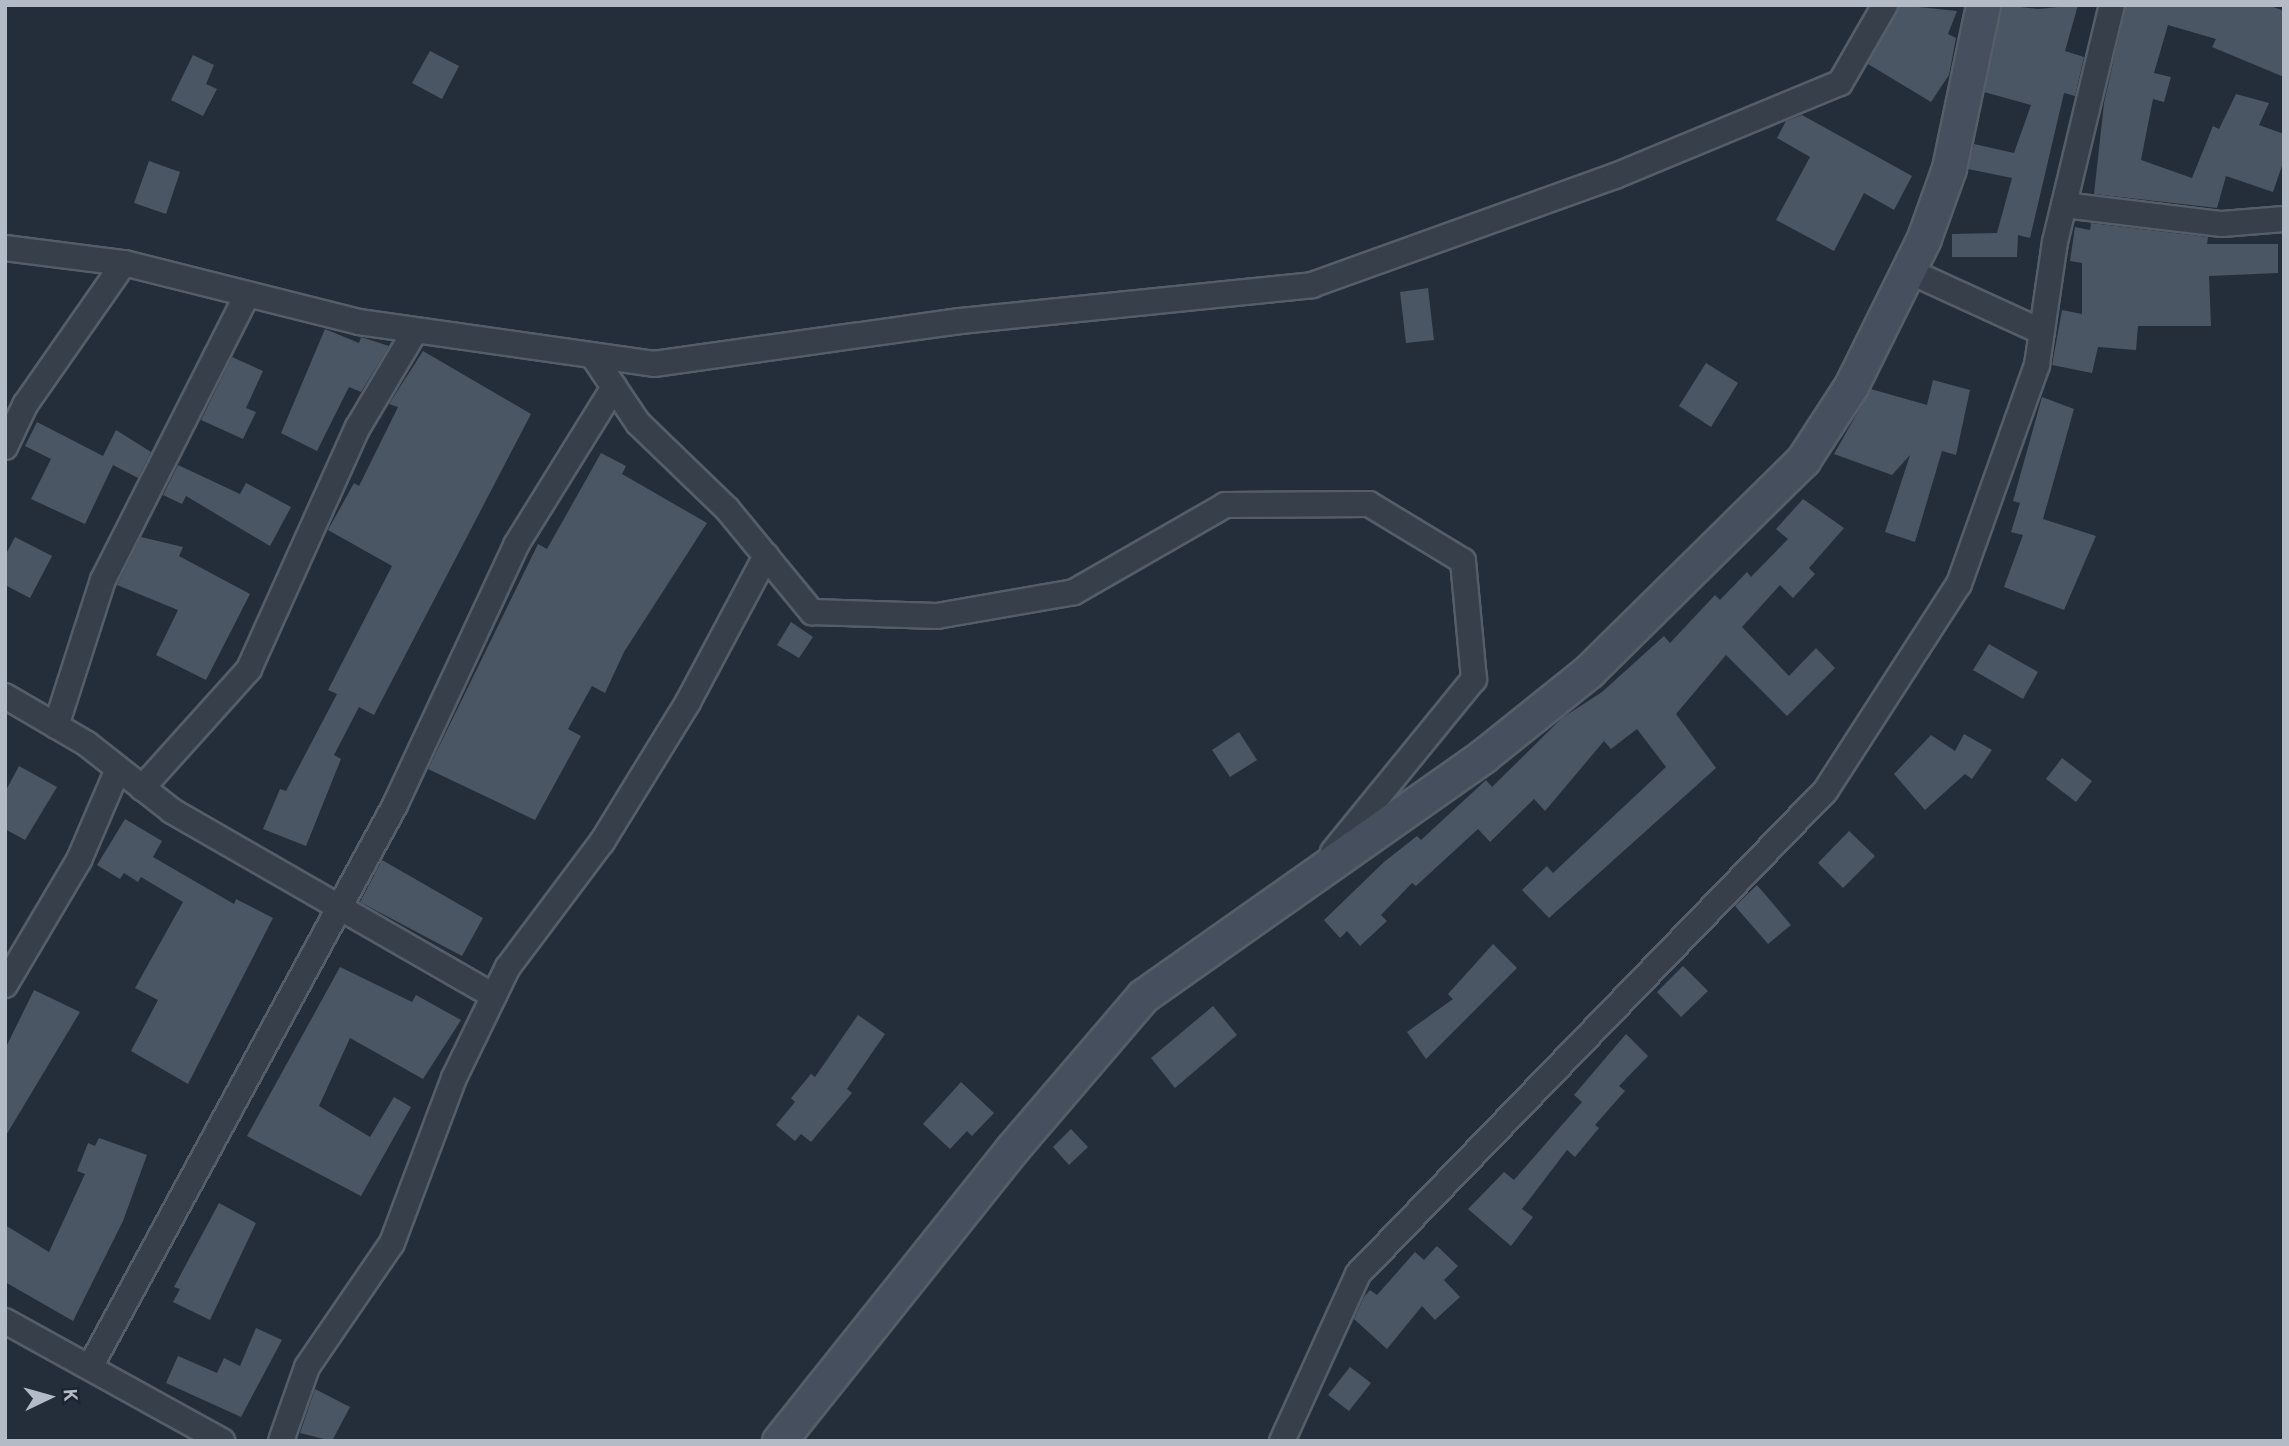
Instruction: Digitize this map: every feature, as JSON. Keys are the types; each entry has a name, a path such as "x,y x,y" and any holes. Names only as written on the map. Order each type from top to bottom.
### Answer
{"main road":[{"path":"779,1441 1116,1025 1143,996 1483,756 1589,671 1722,544 1802,460 1851,386 1909,271 1950,168 1983,5"}],"street":[{"path":"5,247 124,264 247,295 415,331 654,364 960,321 1312,285 1615,176 1840,83 1885,5"},
{"path":"1282,1441 1358,1274 1826,790 1959,584 2037,365 2064,205 2112,5"},
{"path":"2064,205 2222,224 2284,219"},
{"path":"5,447 25,405 124,264"},
{"path":"1909,271 2042,332"},
{"path":"56,726 103,580 247,295"},
{"path":"142,788 249,669 352,438 415,331"},
{"path":"593,356 638,423 727,509 812,612 937,616 1074,592 1225,506 1369,504 1464,561 1474,678 1315,874"},
{"path":"90,1367 337,905 396,805 516,545 614,387"},
{"path":"281,1441 307,1367 392,1243 454,1078 508,967 602,842 688,702 766,556"},
{"path":"5,696 56,726 172,811 494,996"},
{"path":"5,985 79,860 118,769"},
{"path":"5,1321 222,1441"}],"building":[{"path":"1900,5 1957,11 1948,34 1956,38 1949,75 1931,102 1868,64"},
{"path":"2002,5 2038,9 2078,5 2065,51 2084,57 2075,96 2064,93 2030,238 2018,235 2017,257 1952,257 1952,234 1997,233 2012,178 1968,169 1974,144 2014,153 2031,105 1984,92"},
{"path":"2126,5 2268,5 2284,11 2284,77 2212,47 2216,39 2168,25 2154,73 2171,77 2164,102 2153,99 2141,160 2192,178 2213,126 2219,129 2236,94 2269,103 2259,125 2284,134 2284,160 2273,192 2226,176 2217,208 2094,194 2104,103"},
{"path":"430,51 459,66 442,99 412,83"},
{"path":"193,55 214,65 206,84 217,89 203,116 171,100"},
{"path":"1802,115 1912,176 1894,210 1864,193 1834,251 1776,220 1810,157 1777,138 1786,121"},
{"path":"149,161 180,172 166,214 134,203"},
{"path":"2091,223 2208,237 2207,244 2278,244 2278,273 2209,276 2211,326 2138,326 2136,350 2098,347 2092,373 2052,365 2062,310 2082,314 2082,263 2070,261 2075,227 2090,230"},
{"path":"1428,288 1434,340 1406,343 1400,292"},
{"path":"325,329 359,343 361,337 389,346 361,392 349,387 317,451 281,433"},
{"path":"423,351 531,414 374,715 359,707 334,755 341,759 306,846 263,829 280,789 286,791 337,694 328,690 392,566 328,530 354,483 359,486 398,407 389,404"},
{"path":"232,357 263,371 246,408 256,412 243,439 201,420"},
{"path":"1706,363 1738,383 1711,427 1679,406"},
{"path":"1933,380 1970,390 1956,455 1942,451 1915,542 1885,532 1910,455 1892,475 1834,454 1871,389 1927,405"},
{"path":"2042,397 2074,409 2043,519 2096,536 2064,610 2004,587 2023,535 2011,532 2020,503 2013,501"},
{"path":"37,422 103,456 116,430 151,452 138,478 113,465 85,524 31,499 51,459 25,446"},
{"path":"601,453 626,466 622,474 707,523 624,652 605,693 592,686 568,729 581,736 535,820 428,769 538,544 547,549"},
{"path":"178,465 240,494 246,483 291,507 270,546 186,496 182,504 163,495"},
{"path":"1803,499 1844,528 1809,568 1815,574 1793,598 1780,585 1742,627 1789,676 1816,648 1835,668 1787,716 1726,655 1676,714 1716,768 1549,918 1522,890 1547,866 1553,873 1666,767 1637,729 1611,749 1604,741 1545,811 1534,799 1490,842 1478,829 1416,886 1412,883 1381,915 1387,921 1360,946 1347,931 1340,938 1324,920 1384,862 1417,836 1421,840 1486,780 1492,787 1562,718 1602,692 1664,636 1670,643 1715,595 1720,600 1747,572 1751,577 1788,539 1776,529"},
{"path":"15,537 52,556 30,598 5,585 5,556"},
{"path":"141,537 183,547 179,556 250,594 206,680 156,655 178,610 117,585"},
{"path":"791,622 813,637 799,658 777,645"},
{"path":"1989,644 2038,672 2023,699 1973,670"},
{"path":"1239,732 1257,760 1230,777 1212,750"},
{"path":"1964,734 1992,750 1972,779 1965,774 1925,810 1894,774 1931,735 1955,751"},
{"path":"2062,758 2092,781 2076,802 2046,779"},
{"path":"19,766 57,787 25,840 5,829 5,792"},
{"path":"125,819 162,841 153,857 234,904 236,899 273,918 188,1084 131,1051 158,1000 135,988 183,902 141,877 138,882 124,873 120,879 97,865"},
{"path":"1849,831 1875,856 1843,888 1818,863"},
{"path":"382,860 483,918 462,956 360,902"},
{"path":"1757,885 1791,925 1768,944 1735,906"},
{"path":"1493,944 1517,968 1426,1059 1407,1032 1453,999 1448,994"},
{"path":"1683,966 1708,991 1681,1017 1657,992"},
{"path":"340,967 412,1002 416,995 461,1020 423,1079 350,1038 319,1106 370,1137 394,1097 411,1107 361,1196 247,1136"},
{"path":"34,990 80,1012 5,1137 5,1049"},
{"path":"1213,1006 1237,1035 1175,1088 1151,1058"},
{"path":"858,1015 885,1034 847,1089 852,1093 811,1142 801,1134 795,1141 776,1125 795,1102 791,1098 811,1074 815,1077"},
{"path":"1626,1034 1648,1056 1619,1086 1625,1091 1595,1125 1599,1128 1575,1157 1567,1150 1522,1209 1533,1217 1511,1246 1468,1209 1504,1172 1514,1180 1582,1102 1574,1095"},
{"path":"961,1082 994,1113 972,1136 967,1131 950,1149 923,1124"},
{"path":"1071,1129 1088,1147 1069,1165 1053,1147"},
{"path":"99,1138 147,1155 123,1221 73,1321 5,1282 5,1225 49,1252 85,1174 77,1171 88,1143 95,1146"},
{"path":"219,1203 256,1223 210,1320 173,1302 180,1289 174,1287"},
{"path":"1437,1246 1458,1266 1444,1280 1460,1297 1435,1320 1422,1306 1387,1349 1354,1319 1364,1297 1370,1290 1377,1295 1415,1252 1424,1260"},
{"path":"256,1328 282,1340 241,1417 166,1383 178,1356 217,1373 224,1358 240,1366"},
{"path":"1350,1367 1371,1383 1349,1411 1328,1395"},
{"path":"315,1389 350,1407 332,1441 300,1433"}]}
